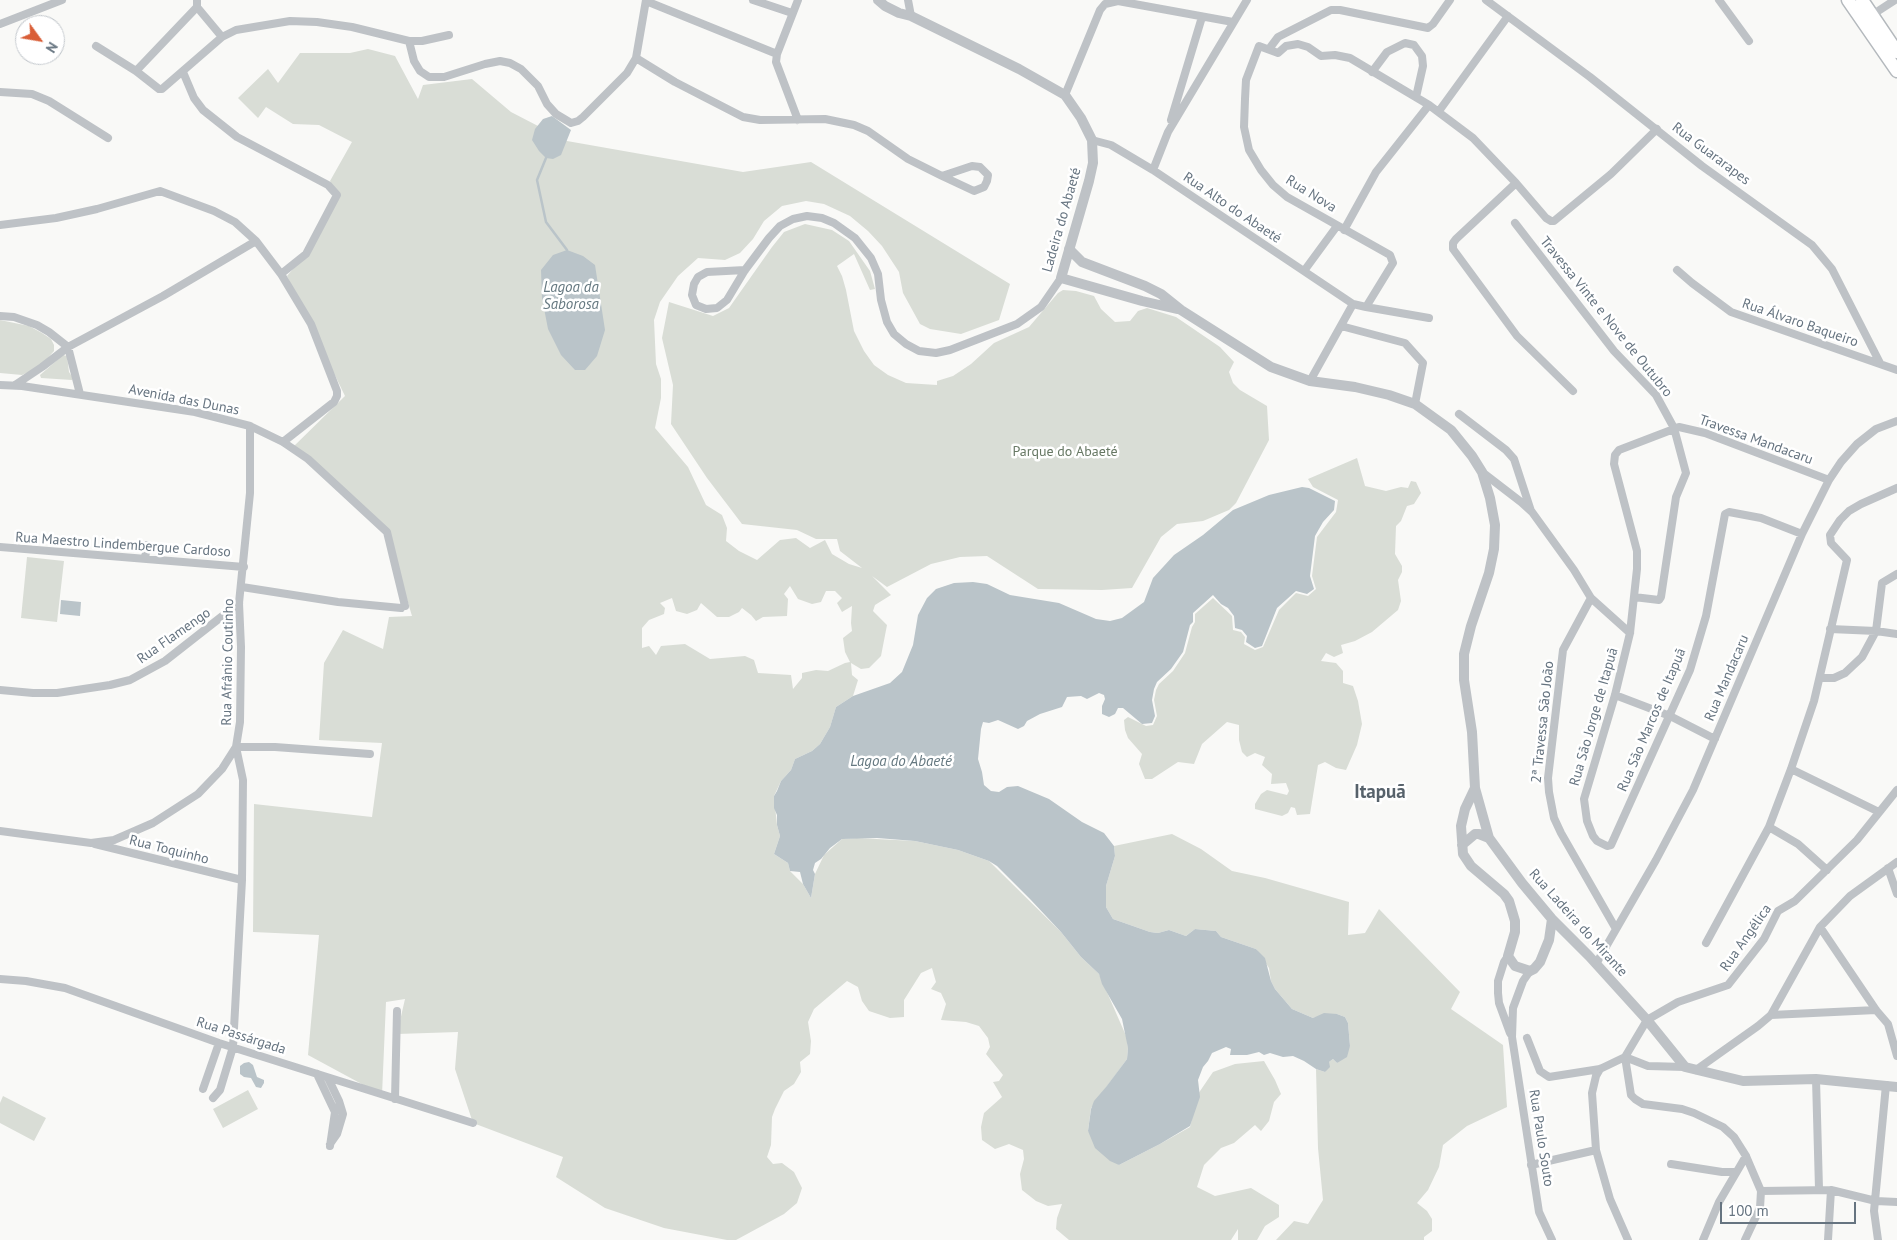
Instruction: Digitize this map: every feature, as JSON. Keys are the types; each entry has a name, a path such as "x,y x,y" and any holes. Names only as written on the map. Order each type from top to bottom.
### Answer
{"main road":[{"path":"1848,0 1897,71"},
{"path":"1862,0 1897,52"}],"street":[{"path":"0,24 40,3 62,0"},
{"path":"409,41 414,61 420,70 429,77 444,77 500,61 510,62 521,69 538,86 547,104 556,114 570,122 578,121 583,117 626,73 636,58 646,0 777,54"},
{"path":"753,0 792,14"},
{"path":"798,0 777,54 777,67 798,120"},
{"name":"Ladeira do Abaeté","path":"745,270 707,272 698,277 694,284 692,295 696,305 706,309 717,308 726,300 745,270 780,226 793,219 807,216 822,218 834,223 855,238 871,258 878,274 881,300 894,334 906,344 919,351 936,353 950,350 1017,324 1041,307 1061,278 1093,163 1092,140 1081,118 1064,95 1019,69 911,16 899,13 878,0"},
{"path":"908,0 911,16"},
{"path":"1168,132 1247,0"},
{"path":"1450,0 1428,28 1340,10 1331,10 1278,37 1269,50 1278,53 1286,46 1304,45 1321,56 1336,55 1350,58 1369,68 1372,72 1439,111 1472,138 1516,183 1548,220 1554,221 1611,174 1657,129"},
{"name":"Rua Guararapes","path":"1486,0 1590,77 1702,166 1812,245 1832,269 1880,363"},
{"path":"1719,0 1748,42"},
{"path":"1872,15 1895,0"},
{"path":"1064,95 1100,10 1105,4 1118,1 1233,22"},
{"path":"136,71 197,3 222,37"},
{"path":"1439,111 1508,16"},
{"path":"1153,170 1168,132 1202,17"},
{"path":"96,46 136,71 159,89 162,89 222,37 236,30 290,21 317,22 352,27 409,41 422,42 449,35"},
{"path":"1372,72 1387,52 1405,43 1414,45 1422,56 1423,66 1416,98"},
{"name":"Rua Nova","path":"1269,50 1261,45 1258,47 1246,80 1244,127 1249,150 1273,185 1288,197 1390,255 1393,263 1366,307"},
{"path":"636,58 675,82 743,117 760,120 825,119 854,125 868,131 908,159 942,176 974,191 984,186 988,175 980,167 972,166 942,176"},
{"path":"183,72 194,98 203,110 237,137 328,185 337,195 306,254 280,274"},
{"path":"0,92 32,94 49,101 108,138"},
{"path":"1340,228 1376,172 1429,105"},
{"name":"Rua Alto do Abaeté","path":"1092,140 1111,146 1153,170 1353,304"},
{"path":"1516,183 1456,239 1453,245 1454,249 1518,336 1573,391"},
{"path":"0,225 56,218 160,191 235,222 256,241 280,274 311,324 337,391 334,402 283,442"},
{"name":"Travessa Vinte e Nove de Outubro","path":"1515,223 1614,351 1656,395 1674,428 1686,470 1676,497 1661,597 1659,600 1634,596"},
{"name":"Rua Nova","path":"1304,271 1340,228"},
{"path":"15,385 68,347 163,296 256,241"},
{"name":"Rua Ladeira do Mirante","path":"1069,249 1077,258 1089,266 1145,286 1161,294 1181,310 1271,367 1310,381 1389,394 1416,404 1451,430 1472,456 1482,472 1490,498 1495,525 1494,549 1489,572 1464,654 1464,680 1472,732 1475,788 1489,838 1522,883 1552,919 1647,1020 1685,1067"},
{"name":"Rua Álvaro Baqueiro","path":"1676,270 1731,312 1897,370"},
{"name":"Rua Ladeira do Mirante","path":"1061,278 1181,310"},
{"path":"1142,301 1145,286"},
{"path":"1310,381 1353,304 1430,318"},
{"path":"0,316 14,317 37,325 68,347 80,394"},
{"path":"1341,326 1405,343 1423,363 1416,404"},
{"name":"Avenida das Dunas","path":"0,385 15,385 80,394 195,412 250,426 283,442 308,459 387,532 403,607 338,602 242,587"},
{"path":"1459,414 1506,450 1514,459 1532,512"},
{"name":"Rua Mandacaru","path":"1596,964 1656,860 1693,790 1802,534 1828,480 1841,462 1876,429 1896,424"},
{"name":"Rua Afrânio Coutinho","path":"213,1098 220,1090 233,1047 242,880 242,780 236,747 240,712 241,647 239,603 250,493 250,426"},
{"name":"Travessa Mandacaru","path":"1674,428 1679,427 1705,433 1828,480"},
{"name":"Rua São Jorge de Itapuã","path":"1584,809 1584,799 1615,695 1630,633 1634,596 1636,551 1614,458 1619,450 1674,428"},
{"name":"Rua São Jorge de Itapuã","path":"1482,472 1532,512 1574,570 1591,598 1630,633"},
{"path":"1706,944 1769,827 1792,769 1821,678 1830,629 1847,559 1831,542 1830,535 1840,520 1849,512 1861,504 1897,488"},
{"name":"Rua São Marcos de Itapuã","path":"1584,809 1593,836 1597,841 1609,847 1614,840 1690,670 1706,616 1725,514 1729,512 1761,518 1802,534"},
{"path":"145,559 147,545"},
{"name":"Rua Maestro Lindembergue Cardoso","path":"0,548 244,566"},
{"path":"1821,678 1834,678 1845,673 1862,657 1876,631 1882,583 1897,574"},
{"name":"2ª Travessa São João","path":"1591,598 1563,650 1548,778 1549,792 1554,818 1561,833 1616,929"},
{"name":"Rua Flamengo","path":"0,690 33,694 57,693 130,680 165,661 239,603"},
{"path":"1830,629 1897,634"},
{"path":"1615,695 1670,716 1715,739"},
{"path":"0,831 91,843 114,840 153,823 184,804 211,782 236,747 275,747 370,754"},
{"path":"1792,769 1879,812"},
{"name":"Rua Paulo Souto","path":"1475,788 1461,826 1462,845 1466,861 1504,894 1513,910 1515,932 1498,981 1499,1003 1512,1038"},
{"name":"Rua Angélica","path":"1625,1057 1647,1020 1678,1002 1728,985 1764,939 1778,911 1795,901 1857,840 1897,790"},
{"path":"1769,827 1798,844 1827,870"},
{"path":"1462,845 1475,834 1489,838"},
{"name":"Rua Toquinho","path":"91,843 242,880"},
{"path":"1696,1070 1771,1015 1820,927 1850,896 1897,862"},
{"path":"1888,868 1897,894"},
{"name":"Rua Paulo Souto","path":"1552,919 1549,940 1544,955 1523,981 1512,1008 1512,1038 1539,1212 1552,1240"},
{"path":"1820,927 1876,1010 1888,1024 1897,1056"},
{"path":"1508,956 1515,966 1530,971"},
{"name":"Rua Passárgada","path":"0,980 26,981 65,988 233,1047 473,1123"},
{"path":"1771,1015 1876,1010"},
{"path":"395,1099 397,1011"},
{"path":"1527,1038 1540,1071 1549,1077 1600,1069 1625,1057 1648,1066 1685,1067 1744,1081 1816,1079 1897,1087"},
{"path":"203,1089 219,1042"},
{"path":"1625,1057 1631,1095 1635,1099 1643,1104 1682,1109 1723,1127 1734,1137 1746,1156 1762,1192 1760,1208 1745,1240"},
{"path":"1600,1069 1596,1076 1592,1093 1596,1150 1610,1199 1628,1240"},
{"path":"317,1074 335,1112 330,1146 337,1134 342,1114 339,1102 328,1078"},
{"path":"1816,1079 1819,1189"},
{"path":"1878,1240 1878,1228 1875,1218 1886,1085"},
{"path":"1531,1165 1596,1150"},
{"path":"1703,1240 1719,1202 1746,1156"},
{"path":"1671,1164 1722,1172 1736,1172"},
{"path":"1762,1192 1819,1189 1876,1201 1897,1202"},
{"path":"1828,1240 1831,1190"}],"green space":[{"name":"Parque do Abaeté","path":"368,49 395,56 418,99 423,85 472,79 511,112 567,141 743,172 811,162 1010,284 999,320 961,334 930,329 920,324 903,293 899,272 882,246 868,231 850,216 824,204 806,201 782,206 764,221 753,239 740,253 725,260 698,258 678,276 660,302 654,320 656,364 661,379 661,398 655,428 688,467 706,505 722,515 727,528 726,541 739,551 757,560 780,540 796,538 810,548 825,540 832,554 849,564 862,568 840,551 837,539 816,539 797,530 742,524 707,478 671,424 673,385 662,338 669,302 713,316 729,308 784,232 805,224 832,230 849,241 870,271 875,289 870,290 854,254 837,266 846,290 854,331 864,351 874,365 888,375 906,383 937,385 937,381 953,376 971,364 994,343 1029,327 1058,293 1063,290 1094,296 1101,309 1115,322 1130,321 1138,311 1147,308 1176,317 1220,347 1234,362 1229,372 1233,383 1240,390 1267,406 1269,440 1236,503 1229,510 1203,521 1177,524 1161,537 1132,588 1102,590 1038,589 987,556 960,557 931,564 887,587 872,576 891,595 875,605 873,611 887,625 881,656 869,668 861,669 851,663 852,675 858,680 853,696 836,707 830,727 820,744 812,751 795,759 791,770 781,781 774,796 780,836 774,854 788,863 790,871 803,884 811,898 815,874 824,855 842,839 915,841 958,850 989,861 1061,932 1081,957 1099,974 1127,1038 1127,1059 1091,1108 1088,1131 1119,1165 1190,1127 1198,1094 1213,1072 1235,1064 1264,1061 1281,1094 1274,1102 1269,1121 1261,1131 1255,1125 1234,1143 1221,1148 1204,1165 1197,1187 1215,1196 1251,1188 1279,1205 1279,1217 1265,1226 1257,1240 1238,1240 1238,1229 1231,1240 1069,1240 1056,1229 1057,1218 1062,1204 1048,1206 1036,1201 1022,1190 1020,1174 1024,1159 1023,1150 1009,1144 995,1149 982,1140 981,1127 984,1113 1002,1097 993,1082 999,1081 1003,1075 986,1054 990,1047 988,1038 979,1026 966,1022 941,1020 946,1004 941,993 931,989 936,982 932,968 921,973 904,1000 904,1017 890,1018 869,1011 862,1001 858,987 847,981 814,1009 808,1022 811,1041 810,1054 800,1062 801,1072 794,1084 784,1091 775,1109 772,1117 771,1145 767,1157 773,1164 782,1163 794,1172 802,1188 797,1203 784,1214 736,1240 664,1228 605,1208 556,1177 563,1157 473,1123 455,1069 458,1032 397,1034 405,999 386,1002 382,1095 308,1055 319,935 253,932 254,804 372,817 382,743 319,740 324,663 343,630 383,649 389,617 412,616 387,532 292,448 345,396 287,276 306,254 337,196 330,181 352,142 319,125 293,124 266,107 258,118 238,98 268,69 278,83 300,53 350,53","holes":["790,586 798,599 812,604 821,602 826,591 835,591 842,598 837,603 842,612 852,606 852,631 843,638 845,652 850,662 828,671 816,670 802,673 802,678 793,689 791,675 758,673 754,660 745,656 710,659 685,644 661,646 656,655 649,646 642,648 642,628 649,620 664,614 665,608 660,603 672,598 676,611 687,614 697,610 701,603 717,617 729,617 739,612 742,608 756,621 763,617 787,616 788,599 784,594"]},
{"path":"0,320 29,326 42,333 51,339 54,351 33,370 22,375 0,373"},
{"path":"63,355 67,356 72,380 41,378 40,375"},
{"path":"1357,458 1365,486 1386,491 1401,487 1408,488 1411,481 1416,482 1421,493 1414,504 1407,506 1401,521 1396,526 1395,554 1402,566 1402,572 1398,580 1401,601 1398,610 1372,632 1355,641 1341,645 1343,653 1334,657 1326,653 1321,661 1336,663 1343,671 1343,683 1353,686 1358,701 1362,724 1357,745 1346,770 1336,768 1325,762 1318,765 1310,814 1297,815 1295,808 1291,807 1288,813 1282,816 1255,809 1255,804 1261,794 1267,790 1287,795 1289,791 1286,783 1271,784 1272,774 1262,765 1265,757 1255,753 1247,757 1242,752 1239,740 1239,725 1227,722 1202,744 1194,764 1178,762 1152,779 1145,779 1139,764 1142,754 1128,738 1124,720 1128,717 1146,726 1153,725 1157,716 1154,700 1156,690 1159,684 1173,671 1185,653 1195,622 1195,614 1213,598 1232,616 1233,630 1241,632 1245,637 1244,644 1255,650 1263,647 1279,610 1296,593 1308,596 1316,589 1312,576 1317,537 1336,512 1338,500 1313,487 1308,479"},
{"path":"27,557 64,561 57,622 21,618"},
{"path":"1172,834 1201,849 1232,871 1265,878 1349,902 1348,935 1365,933 1379,909 1460,992 1451,1009 1503,1045 1507,1107 1467,1126 1443,1145 1439,1167 1428,1190 1417,1203 1427,1211 1432,1219 1432,1231 1424,1237 1424,1240 1276,1240 1294,1221 1308,1224 1323,1200 1318,1148 1316,1069 1325,1072 1329,1062 1333,1059 1337,1063 1350,1046 1348,1023 1345,1017 1337,1014 1313,1018 1292,1009 1275,989 1271,981 1269,968 1256,949 1221,937 1216,931 1195,929 1186,936 1169,930 1158,933 1113,919 1106,907 1106,886 1115,856 1114,846"},
{"path":"248,1090 258,1109 223,1128 213,1109"},
{"path":"3,1096 46,1118 34,1141 0,1123 0,1103"}],"water":[{"path":"552,116 571,130 561,155 553,159 546,158 532,140 535,129 543,119"},
{"name":"Lagoa da Saborosa","path":"567,250 583,256 595,265 605,330 597,356 585,370 575,370 561,355 548,329 542,298 541,270 553,255"},
{"name":"Lagoa do Abaeté","path":"1302,487 1309,488 1335,501 1334,510 1323,522 1315,536 1310,576 1314,589 1307,594 1296,591 1277,608 1262,646 1255,648 1246,642 1247,636 1242,630 1235,628 1234,616 1213,595 1193,613 1193,622 1190,625 1183,652 1171,669 1157,682 1152,700 1155,716 1152,723 1142,724 1123,708 1118,708 1115,714 1109,717 1102,714 1102,706 1105,699 1104,695 1099,693 1087,699 1081,696 1067,697 1062,707 1040,714 1027,721 1024,726 1018,729 998,720 989,723 983,722 981,729 978,759 984,785 991,791 999,792 1007,787 1018,786 1049,799 1082,822 1104,833 1114,846 1115,856 1106,886 1106,907 1113,919 1158,933 1169,930 1186,936 1195,929 1216,931 1221,937 1256,949 1265,958 1275,989 1292,1009 1313,1018 1324,1013 1337,1014 1345,1017 1348,1023 1350,1046 1347,1057 1337,1063 1333,1059 1329,1062 1330,1067 1325,1072 1293,1056 1283,1057 1270,1053 1264,1055 1259,1052 1247,1055 1230,1055 1231,1049 1226,1047 1212,1053 1203,1067 1198,1080 1200,1097 1190,1126 1119,1165 1110,1161 1095,1148 1088,1131 1094,1101 1127,1059 1128,1048 1122,1019 1102,984 1099,974 1081,957 1061,932 997,866 989,861 958,850 915,841 877,838 842,839 815,863 811,898 803,884 800,872 790,871 788,863 774,854 780,836 774,808 774,796 781,781 791,770 795,759 812,751 820,744 830,727 836,707 853,696 890,683 902,672 913,645 918,615 927,598 936,589 954,583 973,582 987,584 1010,595 1059,603 1096,619 1110,621 1122,618 1144,602 1153,578 1174,555 1203,535 1233,510 1269,495"},
{"path":"61,600 81,602 80,616 60,614"},
{"path":"249,1062 253,1065 257,1077 264,1080 261,1088 256,1087 251,1078 240,1074 240,1066"}],"waterway":[{"path":"546,158 537,180 546,222 567,250"}],"district":[{"name":"Itapuã","path":"1380,793"}]}
